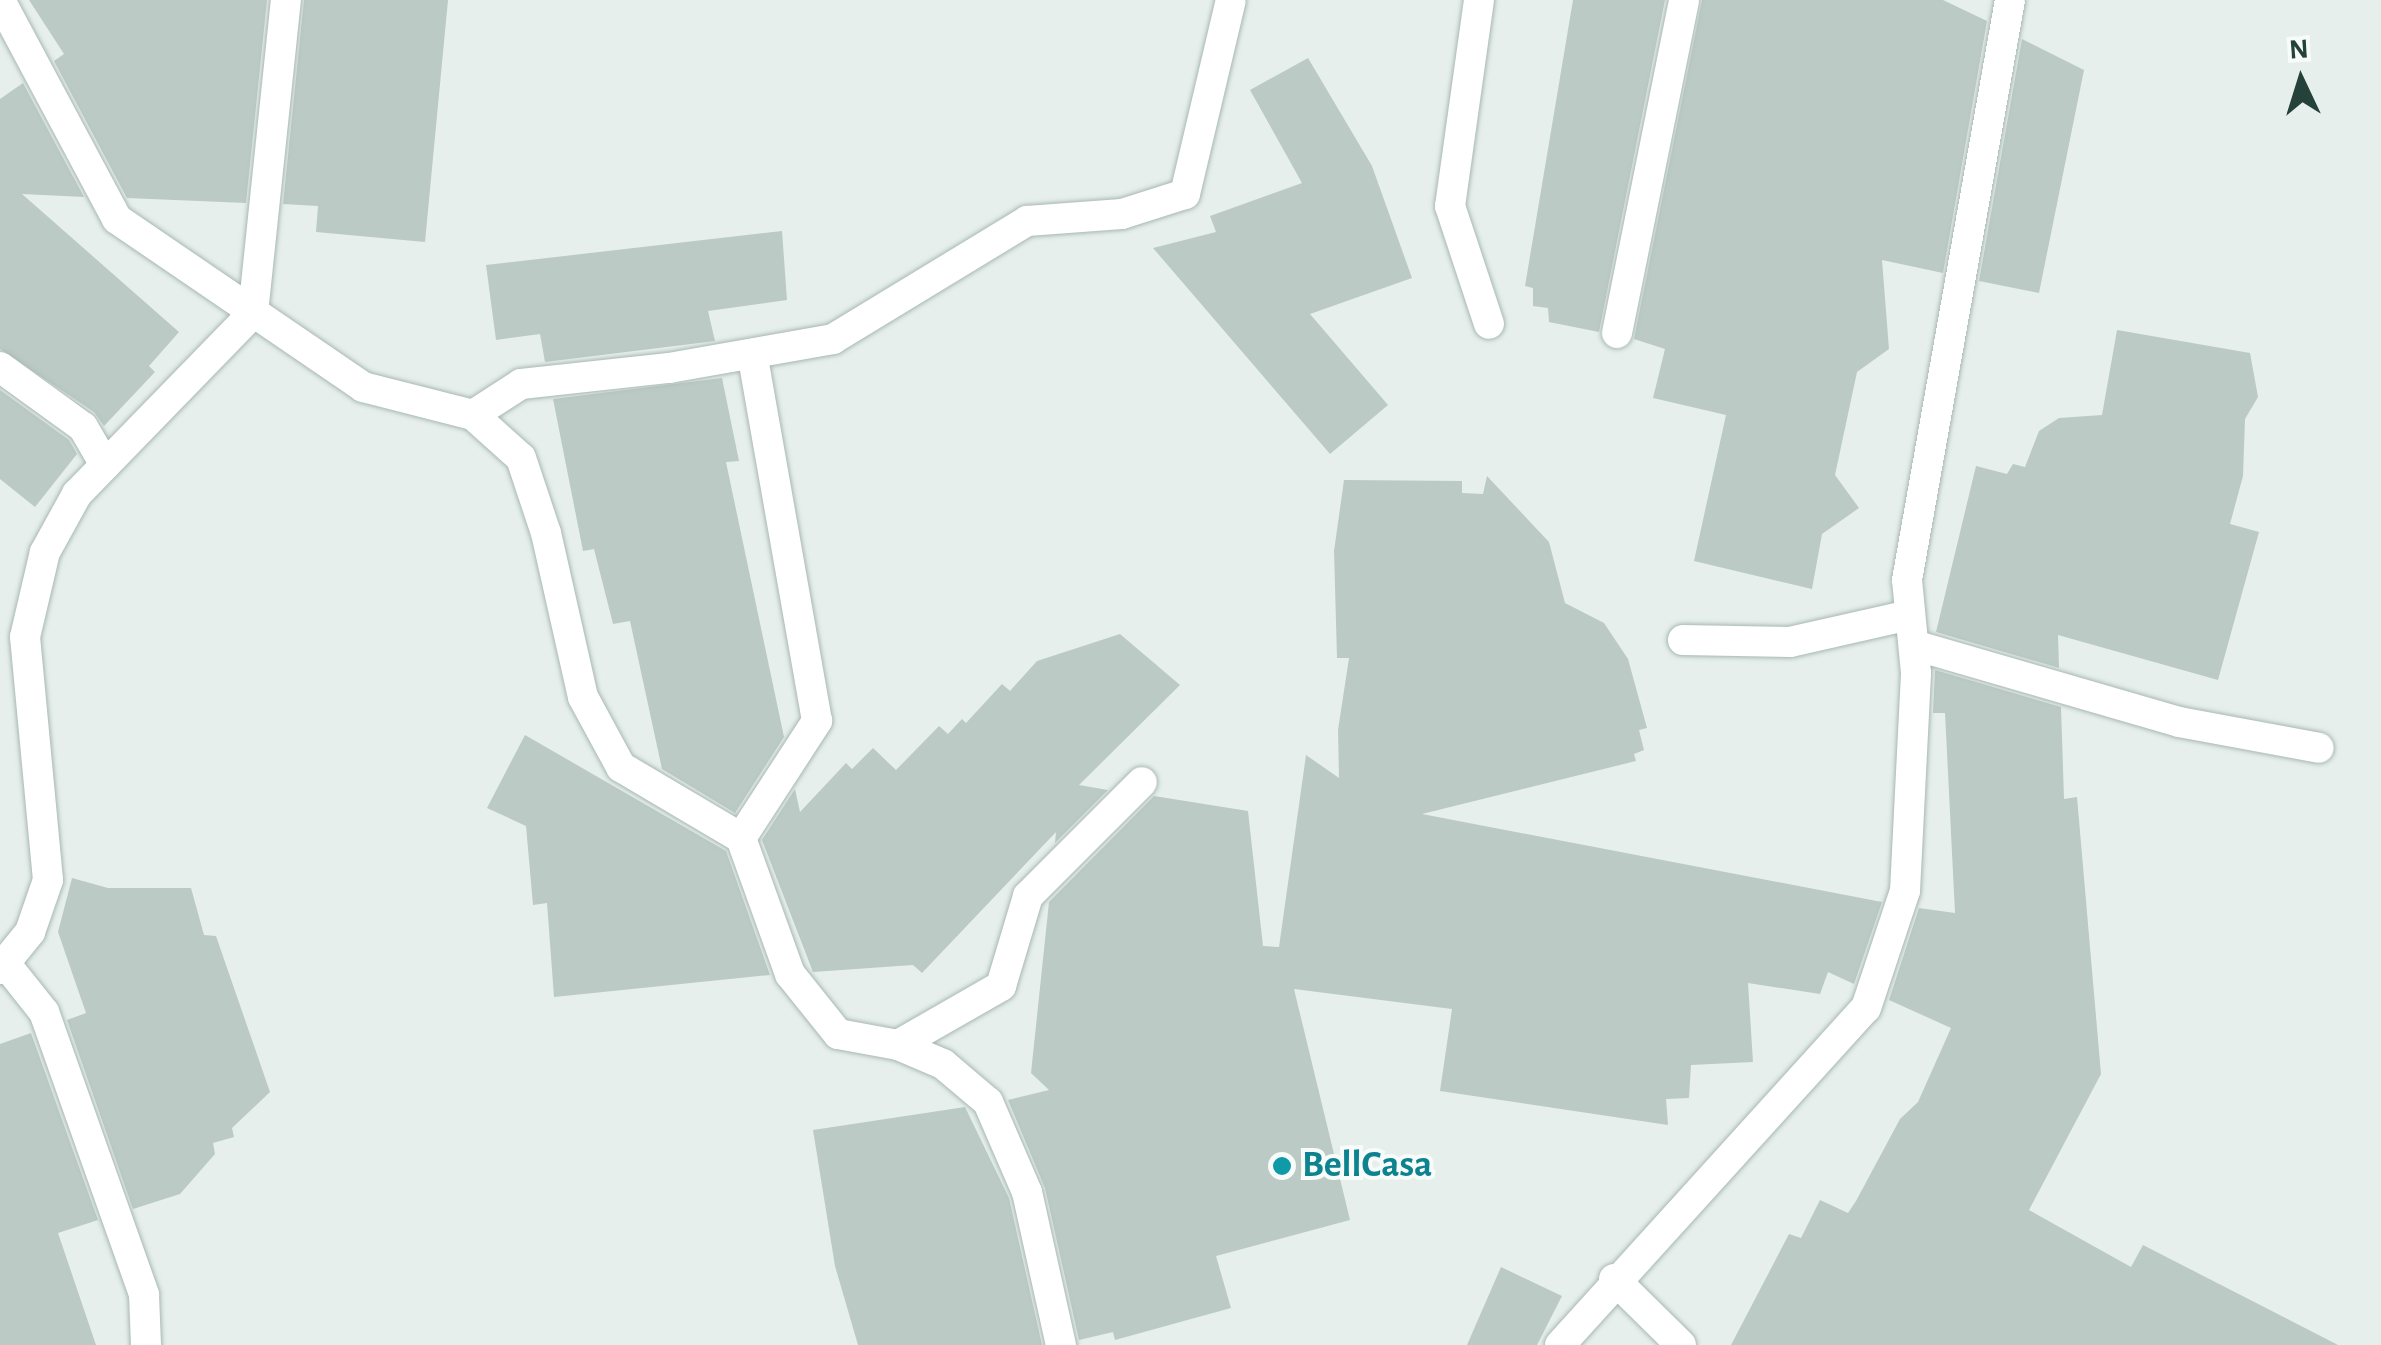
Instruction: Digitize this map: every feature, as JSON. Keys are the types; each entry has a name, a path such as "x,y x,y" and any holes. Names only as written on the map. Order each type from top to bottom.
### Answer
{"street":[{"path":"0,0 67,136 118,219 363,387 474,416 521,458 546,533 583,697 620,767 741,838 790,974 838,1034 898,1046 944,1064 988,1102 1028,1192 1061,1345"},
{"path":"146,1345 144,1295 44,1012 2,966 30,932 48,880 25,637 44,552 78,494 253,313 286,0"},
{"path":"474,416 521,384 752,354 832,339 1027,221 1122,214 1185,194 1231,0"},
{"path":"1479,0 1450,206 1489,324"},
{"path":"1617,333 1684,0"},
{"path":"1560,1345 1614,1279 1866,1008 1906,891 1912,630 1907,580 2010,0"},
{"path":"741,838 817,721 752,354"},
{"path":"0,366 83,427 105,466"},
{"path":"1683,640 1790,642 1912,630 2179,722 2319,748"},
{"path":"898,1046 1002,986 1028,896 1142,782"},
{"path":"1614,1279 1681,1345"}],"building":[{"path":"29,0 267,0 246,203 127,198 54,61 64,54"},
{"path":"304,0 448,0 425,242 316,232 318,206 283,204"},
{"path":"1573,0 1665,0 1599,332 1549,322 1548,308 1533,306 1533,288 1525,286"},
{"path":"1702,0 1943,0 1987,21 1943,273 1882,260 1889,349 1857,372 1835,475 1859,508 1822,534 1812,589 1694,561 1726,415 1653,398 1665,349 1634,339"},
{"path":"2022,39 2084,70 2039,293 1979,281"},
{"path":"1308,58 1372,166 1412,278 1310,314 1388,405 1330,454 1153,248 1216,232 1210,216 1302,183 1250,90"},
{"path":"23,83 84,197 22,194 179,332 149,366 155,372 104,426 94,412 0,349 0,99"},
{"path":"782,231 787,300 708,311 715,341 545,362 540,334 496,340 486,265"},
{"path":"2117,330 2250,353 2258,397 2245,419 2243,476 2230,524 2259,532 2218,680 2058,635 2059,668 1936,632 1976,466 2007,474 2013,464 2025,467 2039,431 2059,418 2102,415"},
{"path":"722,378 739,461 726,462 784,737 735,813 662,769 630,621 613,624 594,549 583,551 553,399"},
{"path":"0,390 69,440 77,454 35,507 0,479"},
{"path":"1487,476 1549,542 1565,603 1604,623 1628,659 1647,728 1639,730 1644,750 1634,754 1636,761 1422,814 1882,902 1854,984 1828,972 1820,994 1748,983 1753,1062 1691,1065 1689,1098 1666,1099 1668,1125 1440,1091 1452,1009 1294,989 1350,1220 1216,1256 1231,1308 1115,1340 1113,1332 1079,1340 1045,1188 1008,1100 1049,1090 1031,1073 1049,902 1154,796 1248,811 1263,946 1279,947 1306,755 1339,778 1338,730 1349,658 1337,658 1334,551 1344,480 1462,481 1462,493 1483,494"},
{"path":"1120,634 1180,685 1079,785 1108,790 1055,843 1056,832 922,973 913,965 813,972 762,840 795,789 800,812 846,763 852,769 873,748 896,770 939,726 948,734 962,719 966,723 1002,684 1010,691 1037,661"},
{"path":"1935,670 2061,707 2064,799 2077,797 2101,1074 2029,1210 2131,1267 2143,1245 2338,1345 1731,1345 1789,1234 1801,1238 1820,1200 1848,1213 1900,1119 1918,1102 1951,1028 1889,1000 1919,908 1955,913 1945,713 1933,713"},
{"path":"525,735 726,851 770,975 554,997 547,903 533,905 526,826 487,808"},
{"path":"72,878 108,888 191,888 204,935 216,936 270,1092 232,1128 234,1137 213,1143 215,1154 180,1194 133,1209 67,1020 86,1013 58,932"},
{"path":"31,1033 98,1220 58,1233 96,1345 0,1345 0,1044"},
{"path":"965,1107 1009,1198 1042,1345 858,1345 835,1266 813,1130"},
{"path":"1501,1267 1562,1296 1537,1345 1467,1345"}],"place":[{"name":"BellCasa","path":"1282,1166"}]}
